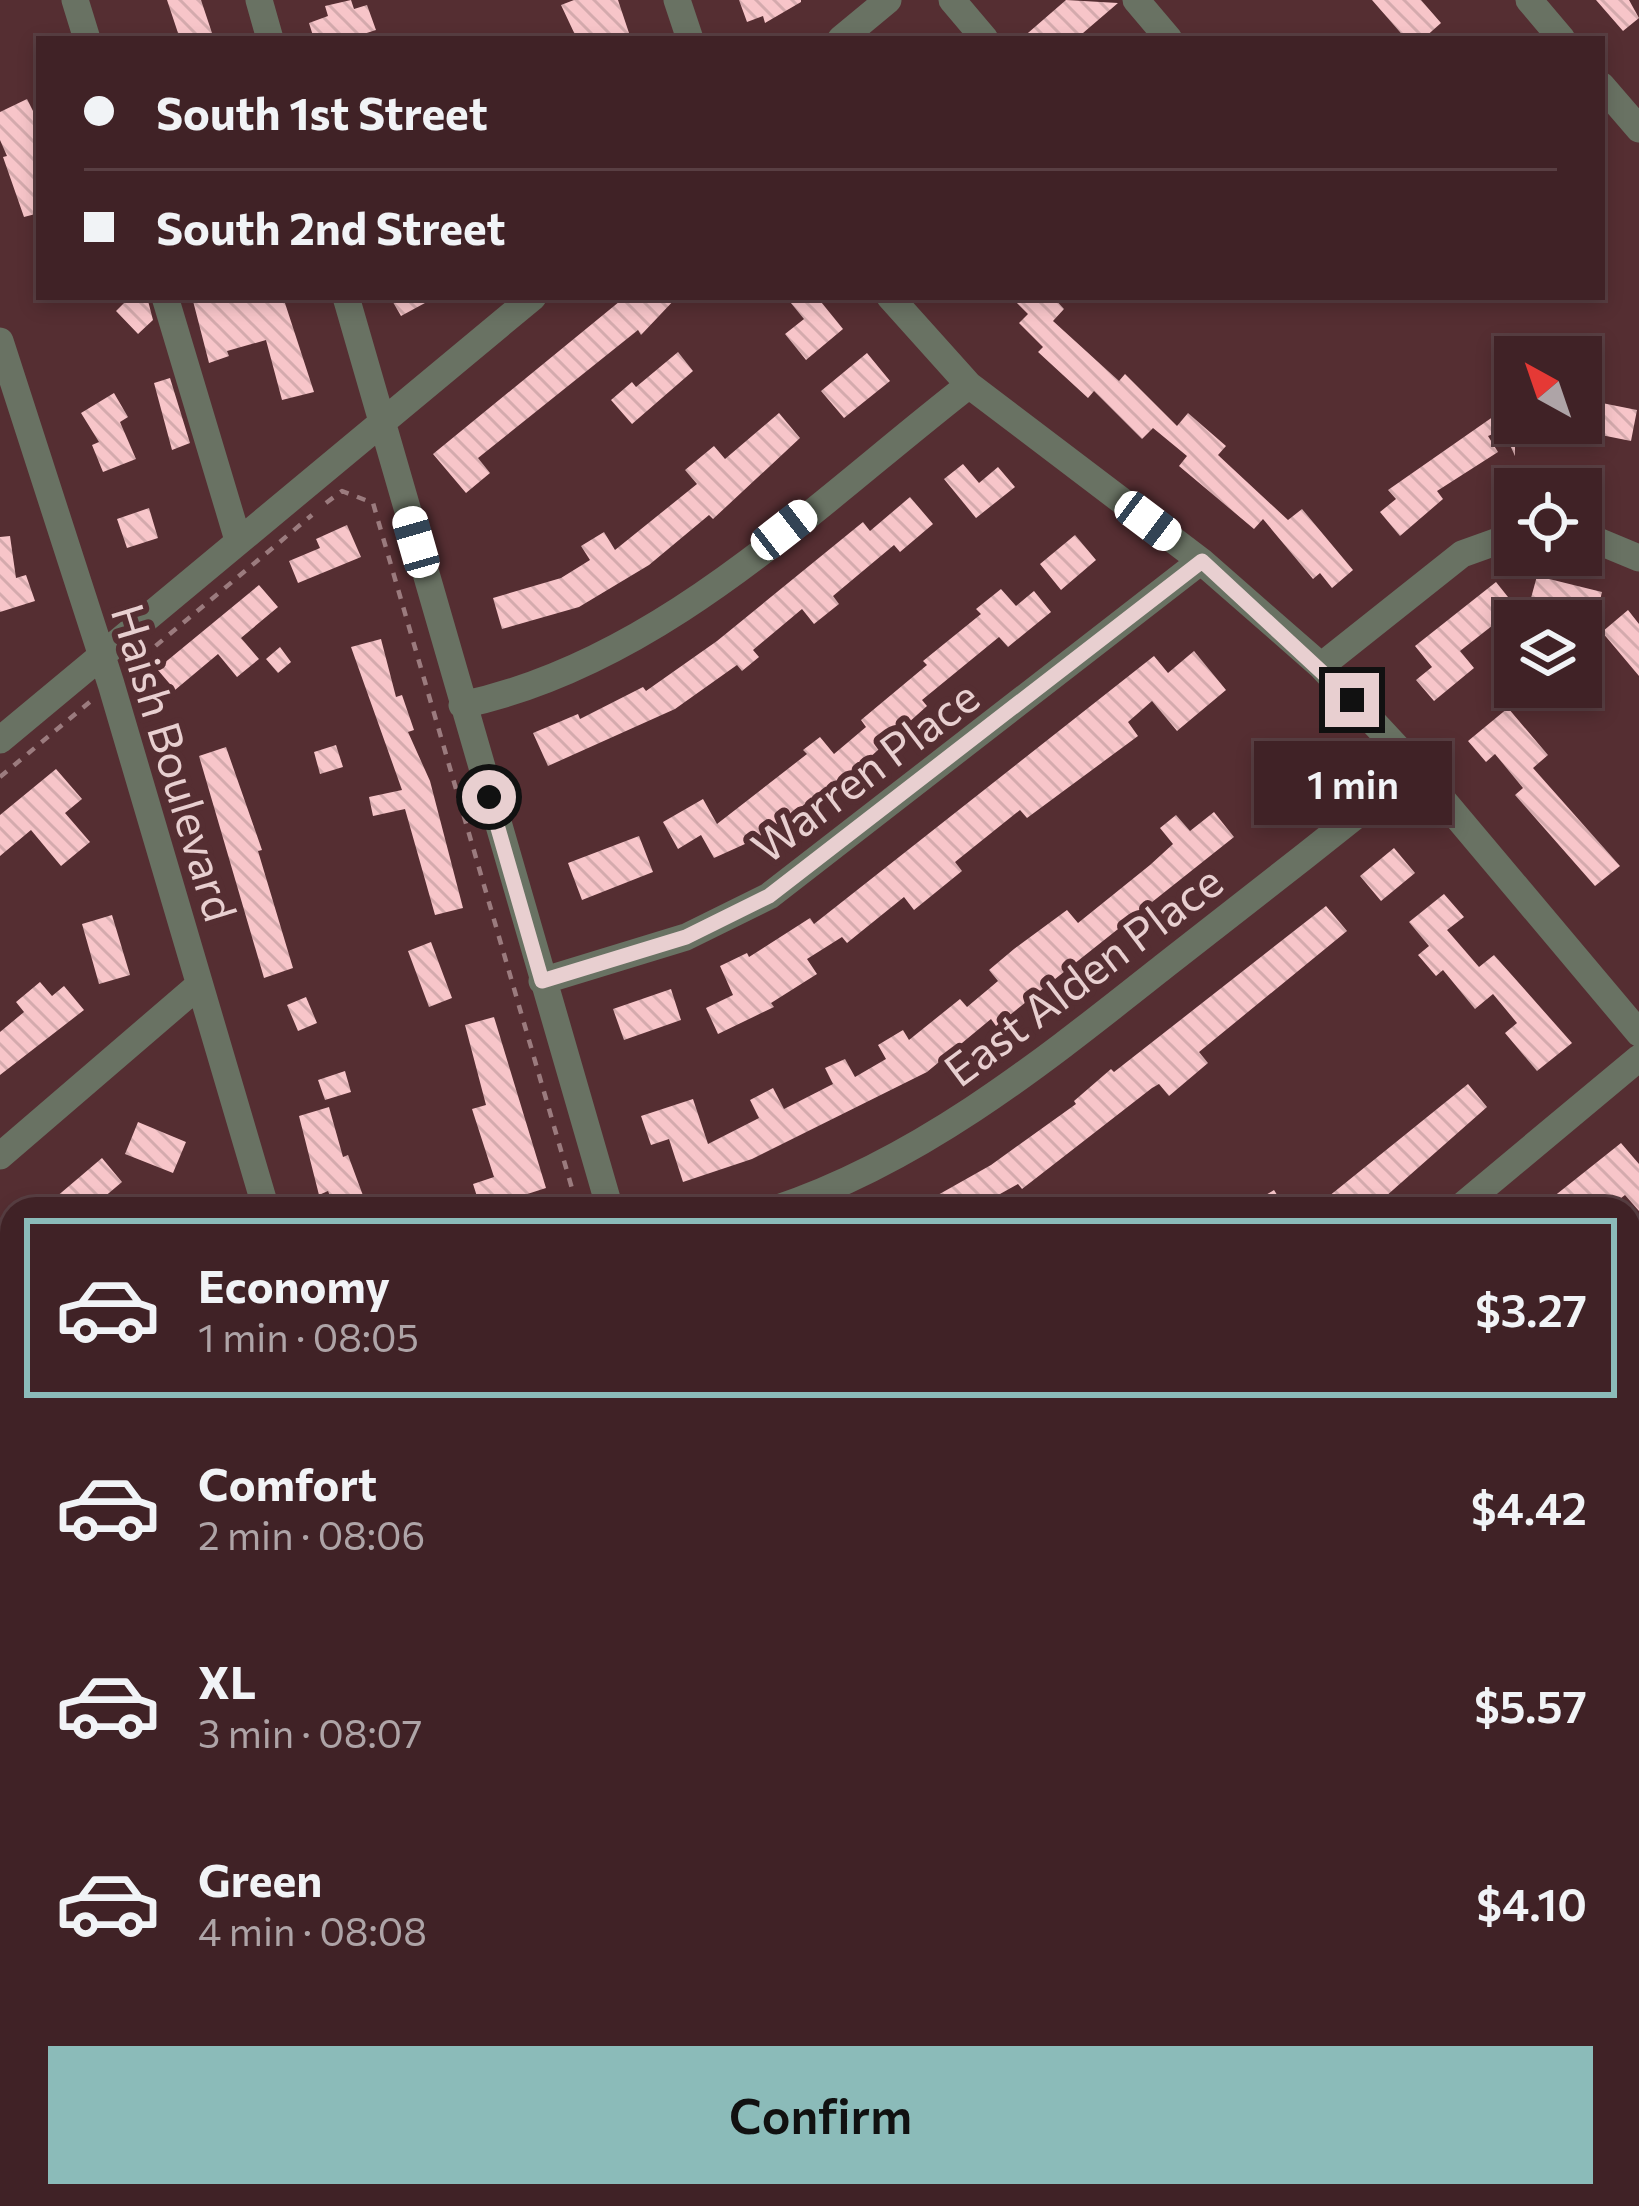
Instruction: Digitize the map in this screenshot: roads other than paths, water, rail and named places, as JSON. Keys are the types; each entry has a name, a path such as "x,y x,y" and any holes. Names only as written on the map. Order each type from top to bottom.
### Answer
{"street":[{"path":"75,0 86,36"},
{"path":"259,0 269,36"},
{"path":"677,0 689,36"},
{"path":"952,0 982,36"},
{"path":"1136,0 1166,36"},
{"path":"1529,0 1559,36"},
{"path":"844,36 883,2"},
{"path":"1605,89 1639,129"},
{"path":"166,300 238,540"},
{"path":"347,300 606,1197"},
{"path":"0,740 528,300"},
{"path":"893,300 969,385 1202,561 1321,666 1416,768 1639,1034"},
{"name":"Haish Boulevard","path":"0,341 102,654 262,1197"},
{"path":"462,705 553,681 649,633 969,385"},
{"path":"1321,666 1462,554 1494,543"},
{"path":"1602,543 1639,558"},
{"name":"Warren Place","path":"542,981 686,937 782,888 1202,561"},
{"name":"East Alden Place","path":"808,1197 954,1123 1076,1036 1416,768"},
{"path":"0,1156 199,986"},
{"path":"1472,1197 1639,1058"}]}
